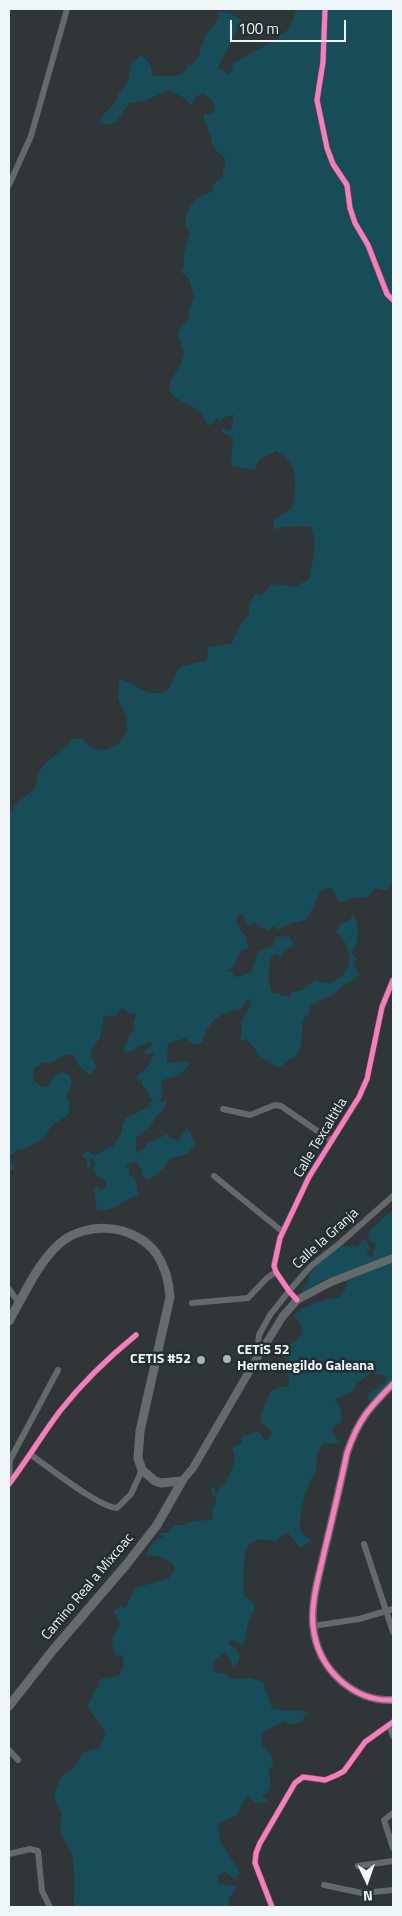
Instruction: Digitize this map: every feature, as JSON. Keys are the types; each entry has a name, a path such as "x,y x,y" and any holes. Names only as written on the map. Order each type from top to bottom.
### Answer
{"main road":[{"path":"9,1321 47,1258 59,1244 81,1230 97,1228 129,1233 144,1242 156,1253 165,1269 170,1296 137,1451 142,1470 150,1478 161,1483 182,1481"},
{"name":"Camino Real a Mixcoac","path":"9,1706 53,1650 126,1566 157,1525 182,1481"}],"street":[{"path":"9,185 31,136 67,9"},
{"path":"325,9 323,62 317,100 327,148 333,164 347,185 350,208 355,223 368,245 387,294 393,300"},
{"name":"Calle Texcaltitla","path":"276,1272 274,1266 283,1232 309,1177 359,1097 367,1079 382,1007 393,980"},
{"path":"223,1109 250,1114 275,1105 281,1106 332,1141"},
{"path":"214,1176 283,1232"},
{"name":"Calle la Granja","path":"256,1358 259,1335 270,1315 289,1291 311,1266 393,1196"},
{"path":"182,1481 193,1468 256,1358 283,1316 297,1300 331,1282 393,1258"},
{"path":"192,1303 248,1298 266,1278 276,1272 297,1300"},
{"path":"9,1289 19,1303"},
{"path":"9,1482 31,1455 60,1411 106,1360 136,1335"},
{"path":"9,1482 10,1460 58,1370"},
{"path":"393,1384 364,1414 354,1432 347,1453 316,1590 313,1626 316,1641 324,1662 338,1678 348,1687 366,1697 393,1700"},
{"path":"31,1455 91,1497 112,1508 117,1508 131,1494 142,1470"},
{"path":"364,1544 390,1611 393,1632"},
{"path":"313,1626 359,1619 390,1611"},
{"path":"272,1907 255,1863 256,1854 264,1836 295,1782 303,1776 326,1780 344,1771 365,1742 391,1724 393,1736"},
{"path":"9,1750 18,1760"},
{"path":"393,1813 384,1820 393,1848"},
{"path":"9,1854 30,1849 38,1851 42,1891 50,1907"},
{"path":"358,1866 393,1861"},
{"path":"324,1885 362,1894 393,1890"}],"shaded area":[{"path":"296,9 393,9 393,882 388,891 375,888 366,898 351,898 341,903 332,888 322,889 307,918 286,925 278,930 274,926 268,931 255,922 250,925 246,923 243,915 239,913 236,923 246,937 248,947 239,953 235,966 226,971 232,972 234,976 239,977 251,972 258,951 273,946 276,937 289,936 294,946 284,950 282,957 275,954 271,957 268,977 272,994 287,995 289,998 292,992 302,990 315,980 331,983 344,974 349,962 348,949 336,932 340,924 349,921 354,914 358,929 358,939 351,952 357,959 353,963 359,975 332,996 322,999 310,1007 309,1014 303,1019 299,1053 279,1068 258,1055 255,1048 247,1040 240,1040 242,1032 241,1021 251,1006 248,998 241,1009 226,1013 216,1019 208,1028 202,1042 194,1045 185,1038 168,1044 167,1063 187,1061 190,1064 178,1076 161,1081 163,1091 160,1102 166,1100 166,1104 160,1114 156,1116 151,1126 136,1138 136,1153 145,1148 147,1142 167,1134 170,1138 178,1141 187,1128 196,1143 188,1154 169,1159 164,1168 149,1180 142,1176 142,1170 136,1162 125,1165 129,1169 129,1175 135,1178 138,1194 113,1207 97,1211 94,1188 97,1185 101,1192 106,1186 106,1182 97,1176 93,1170 95,1167 94,1159 90,1160 91,1166 87,1168 87,1161 82,1154 89,1151 94,1156 113,1146 122,1132 122,1126 126,1118 148,1107 153,1100 148,1095 149,1092 142,1085 142,1079 139,1081 135,1078 150,1064 154,1053 146,1055 144,1051 150,1048 152,1044 148,1042 126,1053 123,1050 130,1034 135,1030 133,1025 136,1015 128,1013 125,1009 120,1009 117,1015 104,1016 100,1038 92,1048 90,1055 97,1067 90,1075 77,1064 76,1058 72,1054 65,1055 51,1063 42,1063 33,1069 34,1081 42,1087 49,1086 53,1077 62,1072 69,1075 72,1082 66,1098 69,1102 69,1114 52,1125 44,1138 24,1149 17,1150 9,1156 9,814 18,802 35,789 38,773 41,769 73,739 82,739 93,749 107,750 118,744 127,732 126,716 118,699 119,678 148,693 162,693 169,689 177,671 182,666 205,661 208,655 207,647 231,644 240,625 249,615 250,604 255,594 261,596 272,584 295,587 309,579 314,552 313,532 310,526 286,527 273,530 274,519 292,509 295,478 294,471 288,460 276,451 259,460 255,470 231,466 233,437 222,433 221,427 229,431 231,429 234,414 220,421 217,418 209,426 196,409 178,400 169,391 171,380 181,365 184,353 178,334 181,326 187,323 194,297 189,279 181,272 184,266 184,253 190,232 185,226 188,212 192,203 213,191 213,184 223,177 223,169 226,166 224,157 213,146 211,136 204,121 204,114 209,115 215,110 213,101 203,93 195,98 192,106 184,98 169,90 146,100 129,103 117,121 110,125 99,123 126,85 131,64 141,55 149,64 152,75 173,76 182,73 188,65 191,65 198,58 205,35 220,16 217,13 229,13 241,20 218,68 229,74 232,71 233,63 279,38 280,34 285,34 294,18"},
{"path":"9,1156 14,1169 9,1171"},
{"path":"393,1210 393,1380 372,1401 366,1398 386,1380 386,1376 371,1373 355,1385 355,1390 334,1400 338,1402 341,1409 341,1422 333,1426 332,1433 341,1443 323,1444 320,1447 317,1466 303,1501 301,1513 300,1531 311,1541 300,1548 287,1532 276,1541 259,1539 251,1543 247,1548 245,1556 244,1596 254,1604 254,1612 250,1619 243,1645 232,1640 228,1643 239,1652 239,1661 234,1667 226,1652 213,1661 214,1672 227,1674 230,1679 249,1678 263,1682 272,1708 288,1711 303,1710 310,1717 305,1715 302,1722 291,1724 284,1721 263,1732 261,1745 270,1754 273,1762 269,1769 271,1789 262,1796 268,1801 257,1804 247,1795 237,1815 218,1823 220,1841 240,1873 235,1880 225,1872 218,1876 219,1884 238,1886 229,1898 230,1907 76,1907 74,1906 73,1859 60,1830 62,1815 54,1797 60,1778 74,1767 84,1752 99,1748 106,1733 87,1706 101,1679 119,1676 123,1667 123,1657 121,1655 116,1656 112,1644 114,1634 119,1627 119,1621 113,1611 122,1606 125,1609 135,1588 169,1578 175,1569 173,1564 159,1556 145,1555 154,1541 164,1537 159,1533 168,1533 175,1525 211,1520 213,1518 212,1511 217,1499 211,1491 211,1487 214,1487 216,1494 228,1478 234,1460 232,1448 242,1443 241,1437 258,1431 266,1442 272,1432 261,1422 261,1414 271,1391 281,1387 289,1387 288,1364 292,1362 275,1350 277,1344 280,1349 283,1346 296,1342 302,1333 301,1324 294,1317 297,1313 315,1303 341,1297 348,1284 337,1275 319,1282 304,1299 302,1290 308,1283 309,1274 316,1267 323,1251 334,1247 358,1247 361,1240 366,1240 370,1249 366,1254 372,1257 376,1245 368,1238 369,1231"}],"cycle path":[{"path":"325,9 323,62 317,100 327,148 333,164 347,185 350,208 355,223 368,245 387,294 393,300"},
{"path":"297,1300 276,1272 274,1266 280,1238 309,1177 359,1097 367,1079 382,1007 393,980"},
{"path":"9,1484 53,1420 77,1390 136,1335"},
{"path":"393,1384 365,1415 355,1432 347,1453 313,1607 313,1625 318,1648 321,1656 335,1675 347,1686 365,1696 393,1700"},
{"path":"272,1907 255,1863 256,1853 295,1783 303,1777 325,1780 344,1771 365,1742 393,1722"}],"place":[{"name":"CETiS 52 Hermenegildo Galeana","path":"227,1359"},
{"name":"CETIS #52","path":"201,1360"}]}
